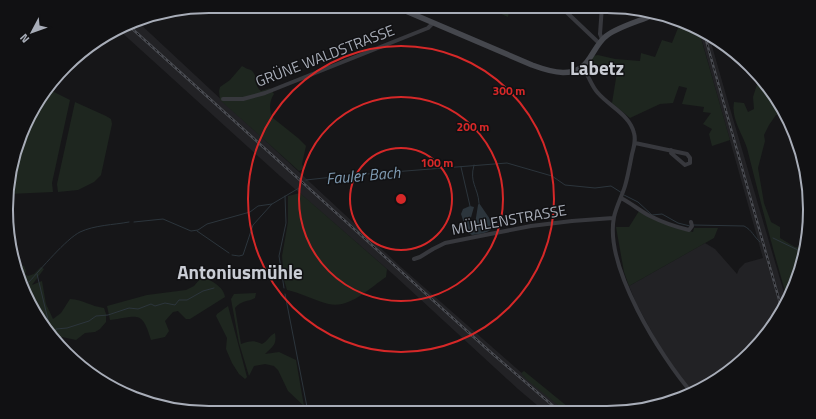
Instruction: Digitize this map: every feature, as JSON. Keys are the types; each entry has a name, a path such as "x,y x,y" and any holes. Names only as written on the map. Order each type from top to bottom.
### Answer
{"main road":[{"path":"410,13 540,68 568,73 582,68 600,41 611,32 647,17"}],"street":[{"path":"568,13 600,41"},
{"path":"600,41 602,13"},
{"name":"GRÜNE WALDSTRASSE","path":"223,99 243,99 265,93 428,28 433,23"},
{"path":"582,68 599,94 629,122 634,133 635,143 624,190 613,218 615,251 634,301 656,343 676,374 688,388"},
{"path":"635,143 671,150 687,154 690,158 690,163 685,165 680,162 671,153 671,150"},
{"path":"621,197 649,216 668,223 689,230 692,226 691,222"},
{"name":"MÜHLENSTRASSE","path":"414,259 445,243 543,224 613,218"}],"shaded area":[{"path":"499,13 509,13 508,17"},
{"path":"141,25 401,267 559,406 538,406 394,275 280,176 123,33"},
{"path":"679,27 702,37 730,140 712,146 709,134 712,129 703,124 711,113 703,112 704,107 682,104 687,88 679,86 673,103 660,104 630,118 612,103 618,66 587,67 593,56 598,55 615,59 640,61 641,53 655,57 662,40 672,43"},
{"path":"701,37 711,43 784,293 770,319 754,339 736,357 716,373 689,388 660,347 637,305 629,286 705,243 715,249 737,274 739,269 745,263 763,258"},
{"path":"242,66 253,72 256,78 257,86 261,91 270,88 274,94 270,106 273,118 306,146 302,164 304,169 299,171 220,100 220,87 230,80"},
{"path":"757,84 778,114 776,115 769,125 764,135 765,141 758,168 764,203 771,222 780,227 780,238 795,247 799,248 793,273 785,291 747,148 735,120 733,108 734,102 744,103 748,112 754,109 753,97"},
{"path":"53,91 70,100 52,183 53,192 13,194 23,146 39,111"},
{"path":"75,102 106,116 111,119 112,124 101,175 94,182 78,190 58,192 57,184"},
{"path":"300,193 387,269 386,277 357,298 342,304 333,305 325,303 287,290 284,280 282,256 288,222 288,196"},
{"path":"479,203 494,225 493,228 482,234 472,235 467,232 461,214 463,209 470,206 474,207 470,221 472,224 475,224"},
{"path":"639,211 681,229 693,232 694,228 718,228 714,238 629,286 624,272 616,227 629,227"},
{"path":"21,265 24,266 26,271 25,274 28,276 34,274 41,267 44,269 32,285 42,281 46,304 53,319 61,313 70,299 104,308 106,322 100,329 95,332 85,333 76,340 61,337 46,319 39,308 23,273"},
{"path":"206,278 221,288 225,297 190,319 186,319 178,311 173,312 165,321 169,331 165,337 151,340 145,324 142,319 138,317 110,320 107,306 147,295 186,290 194,286 200,279"},
{"path":"256,293 255,298 242,302 235,308 241,344 252,341 262,344 275,333 275,343 265,354 279,352 296,360 304,406 288,391 278,370 274,366 265,364 254,366 249,376 239,343 231,299 234,294"},
{"path":"228,306 247,377 245,379 239,374 232,363 226,349 227,338 216,316"},
{"path":"524,371 567,406 559,406 526,379 521,373"}],"waterway":[{"name":"Fauler Bach","path":"306,180 507,163 552,176 565,185 595,188 611,186 622,193"},
{"path":"474,165 473,181 479,203"},
{"path":"461,167 470,206"},
{"name":"Fauler Bach","path":"134,222 163,219 191,231 198,230 207,224 250,212 258,206 272,204 299,188"},
{"name":"Fauler Bach","path":"624,195 638,202 652,215 662,214 678,223 690,226"},
{"path":"284,288 279,256 286,223 285,196"},
{"path":"232,255 243,255 253,225 272,204"},
{"name":"Fauler Bach","path":"27,283 61,247 80,232 98,227 129,222"},
{"name":"Fauler Bach","path":"693,225 744,226 749,229 760,242"},
{"path":"197,231 229,253"},
{"name":"Fauler Bach","path":"773,238 798,250"},
{"path":"37,274 49,322"},
{"path":"55,331 56,329 67,328 89,321 96,316 108,315 129,308 138,309 151,304 155,306 165,303 175,305 179,300 187,300 203,291 214,288"},
{"path":"285,294 307,406"}],"railway":[{"path":"132,29 487,349 553,406"},
{"path":"706,40 780,302"}],"district":[{"name":"Labetz","path":"597,68"},
{"name":"Antoniusmühle","path":"240,272"}]}
